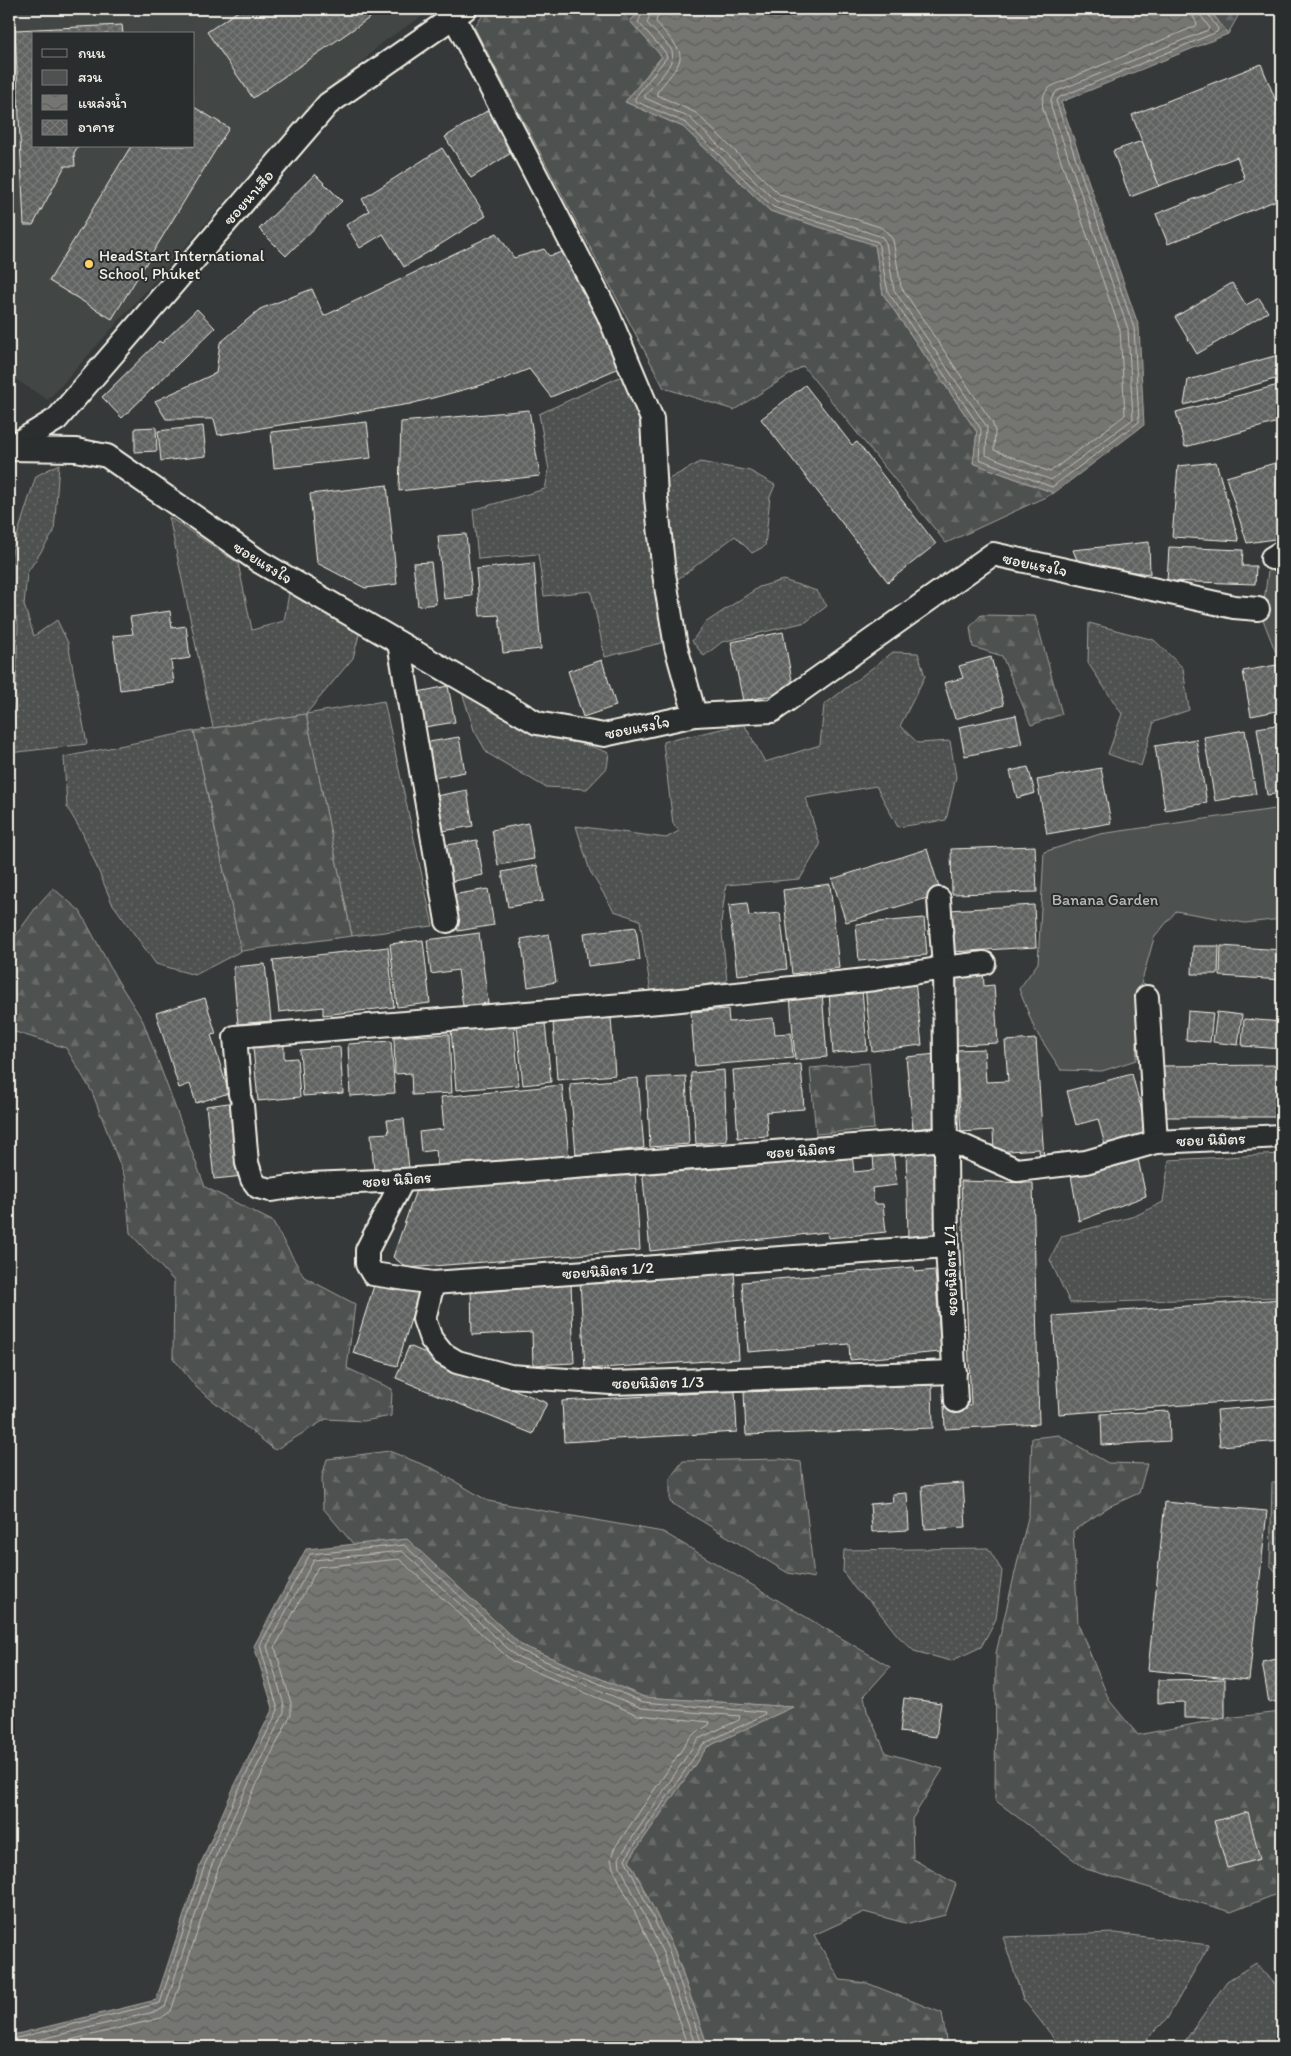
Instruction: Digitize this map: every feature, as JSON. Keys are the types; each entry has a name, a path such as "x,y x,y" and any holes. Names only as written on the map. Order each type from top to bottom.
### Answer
{"street":[{"name":"ซอยนาเสือ","path":"9,449 58,419 328,104 460,13"},
{"path":"460,13 608,314 652,419 656,497 664,574 676,647 695,715"},
{"name":"ซอยแรงใจ","path":"9,449 76,450 107,456 260,562 537,723 604,735 695,715 772,711 993,554 1234,607 1258,609"},
{"path":"399,643 447,922"},
{"name":"ซอยนิมิตร 1/1","path":"939,899 944,968 948,1246 956,1401"},
{"path":"944,968 984,963"},
{"name":"ซอย นิมิตร","path":"944,968 875,979 670,1001 235,1037 247,1163 252,1179 258,1187 271,1190 311,1184 403,1180 947,1139 1017,1170 1086,1162 1156,1142 1282,1136"},
{"path":"1146,997 1156,1142"},
{"name":"ซอยนิมิตร 1/2","path":"403,1180 367,1250 367,1264 373,1274 434,1283 948,1246"},
{"name":"ซอยนิมิตร 1/3","path":"434,1283 424,1319 431,1339 442,1353 457,1362 510,1376 612,1383 955,1372"}],"shaded area":[{"name":"HeadStart International School, Phuket","path":"9,9 433,9 381,43 235,191 48,400 15,379 9,337"}],"green space":[{"path":"488,9 642,9 630,21 662,56 625,102 683,127 770,211 875,245 883,294 977,432 973,463 1054,493 946,543 803,366 734,410 664,388 474,27"},
{"path":"1209,9 1233,9 1238,16 1228,34"},
{"path":"624,375 637,412 644,446 669,641 605,657 591,591 544,596 538,554 478,559 473,510 545,489 549,470 539,414"},
{"path":"700,462 750,471 775,485 770,497 765,546 752,553 735,536 674,582 667,538 667,480"},
{"path":"59,464 54,532 27,573 24,605 34,636 57,620 68,643 87,744 9,753 16,686 18,624 9,599 9,561 36,476"},
{"path":"169,517 238,563 252,630 284,621 289,593 360,631 353,658 306,714 213,728"},
{"path":"1282,564 1282,652 1276,653 1262,617 1268,571"},
{"path":"783,580 817,591 827,606 806,622 722,642 704,656 692,641 705,623 759,587"},
{"path":"981,615 1035,616 1062,714 1031,725 1002,656 973,647 970,627"},
{"path":"1089,623 1154,640 1183,668 1189,710 1154,722 1141,766 1108,754 1122,714 1088,663"},
{"path":"893,652 918,653 925,676 900,726 918,743 950,741 956,777 946,820 898,827 876,786 806,798 820,845 800,879 726,885 721,923 727,981 651,993 640,920 614,911 590,871 576,826 666,838 679,831 673,824 663,742 744,724 765,762 820,745 824,705"},
{"path":"461,689 516,725 534,732 609,753 607,768 587,789 545,787 487,753 474,730"},
{"path":"384,701 433,926 352,936 306,714"},
{"path":"306,714 352,936 241,951 194,731"},
{"path":"194,731 241,951 195,975 156,964 112,903 83,834 67,807 64,757"},
{"name":"Banana Garden","path":"1282,808 1282,919 1245,923 1176,911 1154,938 1141,984 1136,1060 1102,1071 1061,1070 1035,1030 1019,989 1038,963 1044,852 1100,834"},
{"path":"53,888 80,911 116,978 143,1021 205,1187 272,1221 304,1277 355,1304 347,1368 392,1389 391,1416 364,1421 326,1419 275,1450 197,1388 173,1358 174,1281 130,1233 125,1178 92,1092 66,1048 9,1030 9,945 37,906"},
{"path":"869,1063 874,1129 816,1134 810,1068"},
{"path":"1282,1154 1282,1297 1070,1303 1050,1260 1062,1236 1135,1216 1163,1202 1169,1160"},
{"path":"1059,1435 1108,1463 1147,1464 1139,1493 1110,1506 1073,1531 1078,1624 1109,1700 1138,1735 1225,1718 1282,1712 1282,1892 1231,1912 1086,1869 995,1800 996,1653 1029,1513 1032,1438"},
{"path":"389,1451 434,1469 488,1501 663,1532 890,1667 864,1696 867,1711 886,1753 943,1769 912,1819 913,1859 956,1884 945,1915 909,1924 864,1912 814,1935 840,1980 867,1983 942,2013 947,2047 708,2047 674,1949 629,1860 707,1747 792,1707 644,1697 521,1645 407,1540 354,1545 323,1508 322,1477 327,1459"},
{"path":"781,1459 801,1462 814,1578 788,1573 670,1502 670,1478 683,1461"},
{"path":"1272,1483 1282,1483 1282,1579 1270,1565"},
{"path":"988,1548 1002,1571 996,1619 981,1647 951,1661 914,1651 898,1636 872,1603 856,1590 843,1572 844,1550"},
{"path":"1115,1933 1209,1945 1167,2019 1139,2047 1061,2047 1023,1999 1003,1937"},
{"path":"1256,1963 1282,1994 1282,2047 1182,2047 1227,1981"}],"water":[{"path":"642,9 1209,9 1228,34 1061,102 1139,327 1144,425 1054,493 973,463 977,432 883,294 875,245 770,211 683,127 625,102 662,57 630,21"},
{"path":"407,1539 521,1645 644,1697 793,1707 707,1747 629,1860 674,1949 708,2047 9,2047 9,2036 156,2000 201,1863 233,1789 273,1708 254,1646 306,1549"}],"building":[{"path":"241,9 381,10 253,98 207,32"},
{"path":"122,25 123,32 32,32 32,148 77,148 74,153 75,166 65,166 33,225 24,225 15,30"},
{"path":"1261,64 1282,116 1282,198 1168,244 1156,214 1245,179 1237,157 1159,186 1132,115"},
{"path":"195,108 229,128 112,319 49,281 130,148 195,148"},
{"path":"490,109 516,150 471,178 445,137"},
{"path":"1142,141 1159,186 1130,197 1113,151"},
{"path":"442,148 486,216 404,267 383,234 360,248 346,225 369,211 362,199"},
{"path":"315,174 342,201 286,256 259,229"},
{"path":"497,233 514,258 544,249 549,256 563,252 619,355 617,369 551,397 529,369 504,379 410,404 218,435 214,419 166,419 155,401 216,373 220,343 260,309 312,289 324,316"},
{"path":"1232,283 1246,305 1259,298 1268,312 1197,354 1175,317"},
{"path":"197,309 215,328 122,418 102,397 159,341 162,343"},
{"path":"1282,354 1282,377 1184,405 1188,380"},
{"path":"1282,384 1282,421 1185,447 1176,412"},
{"path":"805,385 852,445 857,442 936,544 888,582 761,419"},
{"path":"529,410 540,476 399,491 401,422"},
{"path":"367,422 371,458 274,468 271,432"},
{"path":"203,426 206,456 161,461 158,431"},
{"path":"156,427 157,451 135,452 135,428"},
{"path":"1282,461 1282,538 1247,543 1226,477"},
{"path":"1216,462 1239,541 1172,537 1178,466"},
{"path":"387,485 397,584 365,588 317,563 310,494"},
{"path":"466,534 472,596 444,599 438,536"},
{"path":"1149,542 1150,574 1079,565 1073,550"},
{"path":"1169,547 1243,550 1242,566 1256,566 1255,584 1167,581"},
{"path":"431,562 436,604 418,606 413,563"},
{"path":"534,563 541,649 503,653 499,615 480,616 476,569"},
{"path":"170,611 172,628 186,626 190,658 171,661 174,683 120,690 113,636 133,634 130,617"},
{"path":"783,632 794,691 743,701 731,642"},
{"path":"991,657 1004,705 955,719 944,683 963,678 959,666"},
{"path":"602,660 616,706 583,717 568,671"},
{"path":"1282,664 1282,710 1251,716 1243,671"},
{"path":"448,686 455,722 419,728 413,693"},
{"path":"1016,715 1022,744 965,756 959,727"},
{"path":"1282,724 1282,793 1267,795 1257,728"},
{"path":"1245,730 1256,794 1215,801 1204,737"},
{"path":"459,737 465,772 429,779 423,743"},
{"path":"1196,739 1207,803 1165,810 1155,746"},
{"path":"1028,767 1035,793 1017,798 1010,771"},
{"path":"1101,768 1111,823 1047,834 1037,780"},
{"path":"467,790 473,826 437,832 431,797"},
{"path":"528,823 534,859 498,865 492,830"},
{"path":"477,840 483,875 448,882 441,846"},
{"path":"1035,846 1037,892 952,894 951,849"},
{"path":"927,849 941,894 846,922 832,879"},
{"path":"537,865 543,901 508,907 502,872"},
{"path":"830,884 839,968 792,974 783,890"},
{"path":"488,889 494,925 458,931 452,895"},
{"path":"747,903 749,916 780,913 787,969 737,975 729,905"},
{"path":"1034,905 1036,947 952,952 949,910"},
{"path":"924,918 927,955 859,961 856,924"},
{"path":"636,927 640,960 588,966 584,933"},
{"path":"479,933 488,1003 463,1006 458,970 431,974 427,940"},
{"path":"549,934 556,982 528,987 521,939"},
{"path":"423,940 430,1003 397,1007 390,944"},
{"path":"1193,946 1219,946 1218,974 1192,974"},
{"path":"1221,946 1282,950 1282,980 1220,976"},
{"path":"388,947 394,1007 323,1015 323,1007 279,1012 273,960"},
{"path":"265,964 271,1021 238,1024 233,967"},
{"path":"983,971 984,986 994,985 998,1043 957,1045 952,973"},
{"path":"915,981 922,1045 872,1051 865,987"},
{"path":"862,989 867,1050 833,1053 829,992"},
{"path":"822,992 827,1057 795,1060 790,995"},
{"path":"205,998 216,1034 211,1035 229,1093 196,1103 190,1084 179,1088 156,1013"},
{"path":"728,1009 729,1022 773,1018 775,1034 791,1033 793,1058 695,1066 691,1012"},
{"path":"1188,1011 1213,1013 1210,1042 1186,1040"},
{"path":"1217,1012 1242,1015 1238,1045 1213,1042"},
{"path":"611,1017 615,1075 557,1080 553,1022"},
{"path":"1244,1019 1282,1022 1282,1049 1242,1046"},
{"path":"545,1023 551,1082 523,1085 517,1026"},
{"path":"514,1024 519,1085 456,1090 451,1029"},
{"path":"449,1034 452,1093 412,1095 411,1073 395,1074 394,1037"},
{"path":"1036,1039 1044,1159 1040,1160 1039,1149 994,1152 993,1130 961,1132 956,1050 984,1049 986,1082 1008,1081 1005,1041"},
{"path":"391,1041 395,1093 350,1096 348,1044"},
{"path":"284,1045 284,1059 297,1058 300,1097 258,1101 253,1047"},
{"path":"340,1047 343,1093 303,1096 300,1050"},
{"path":"937,1054 943,1126 913,1129 906,1057"},
{"path":"801,1064 804,1109 766,1112 768,1136 738,1138 733,1070"},
{"path":"1282,1065 1282,1117 1159,1117 1159,1066"},
{"path":"724,1070 727,1141 696,1144 691,1073"},
{"path":"1132,1074 1148,1134 1105,1145 1098,1119 1076,1125 1067,1091"},
{"path":"686,1076 689,1144 650,1147 647,1078"},
{"path":"638,1078 644,1148 576,1155 570,1084"},
{"path":"562,1085 569,1157 438,1169 436,1150 421,1152 419,1132 444,1129 441,1097"},
{"path":"236,1102 244,1176 214,1179 206,1106"},
{"path":"404,1119 409,1169 374,1172 371,1134 389,1133 387,1120"},
{"path":"934,1145 935,1238 908,1238 906,1146"},
{"path":"893,1153 897,1185 872,1188 874,1204 883,1204 886,1232 828,1238 827,1232 650,1251 642,1168 852,1154 854,1172 874,1170 873,1155"},
{"path":"1138,1159 1146,1196 1079,1221 1071,1175"},
{"path":"635,1170 640,1250 407,1268 393,1257 417,1187"},
{"path":"961,1181 1033,1183 1039,1424 945,1429 944,1406 971,1405"},
{"path":"914,1267 915,1272 935,1270 941,1352 850,1360 849,1344 748,1352 742,1282"},
{"path":"734,1270 739,1359 585,1369 580,1280"},
{"path":"376,1279 419,1292 397,1366 353,1353"},
{"path":"571,1282 574,1363 533,1365 532,1332 472,1335 471,1286"},
{"path":"1282,1299 1282,1398 1059,1414 1053,1316"},
{"path":"409,1346 547,1403 533,1434 396,1378"},
{"path":"932,1385 933,1428 746,1435 744,1392"},
{"path":"735,1391 737,1432 564,1442 562,1401"},
{"path":"1282,1405 1282,1441 1220,1446 1217,1410"},
{"path":"1169,1411 1170,1441 1102,1445 1101,1414"},
{"path":"963,1483 966,1527 925,1529 922,1486"},
{"path":"907,1493 909,1530 872,1532 870,1504 893,1502 892,1494"},
{"path":"1165,1502 1267,1511 1249,1680 1148,1670"},
{"path":"1282,1658 1282,1700 1269,1703 1262,1662"},
{"path":"1225,1679 1225,1718 1184,1718 1184,1702 1158,1703 1158,1680"},
{"path":"904,1698 941,1703 936,1737 900,1732"},
{"path":"1248,1812 1260,1859 1227,1868 1214,1821"}],"place":[{"name":"HeadStart International School, Phuket","path":"89,264"}]}
